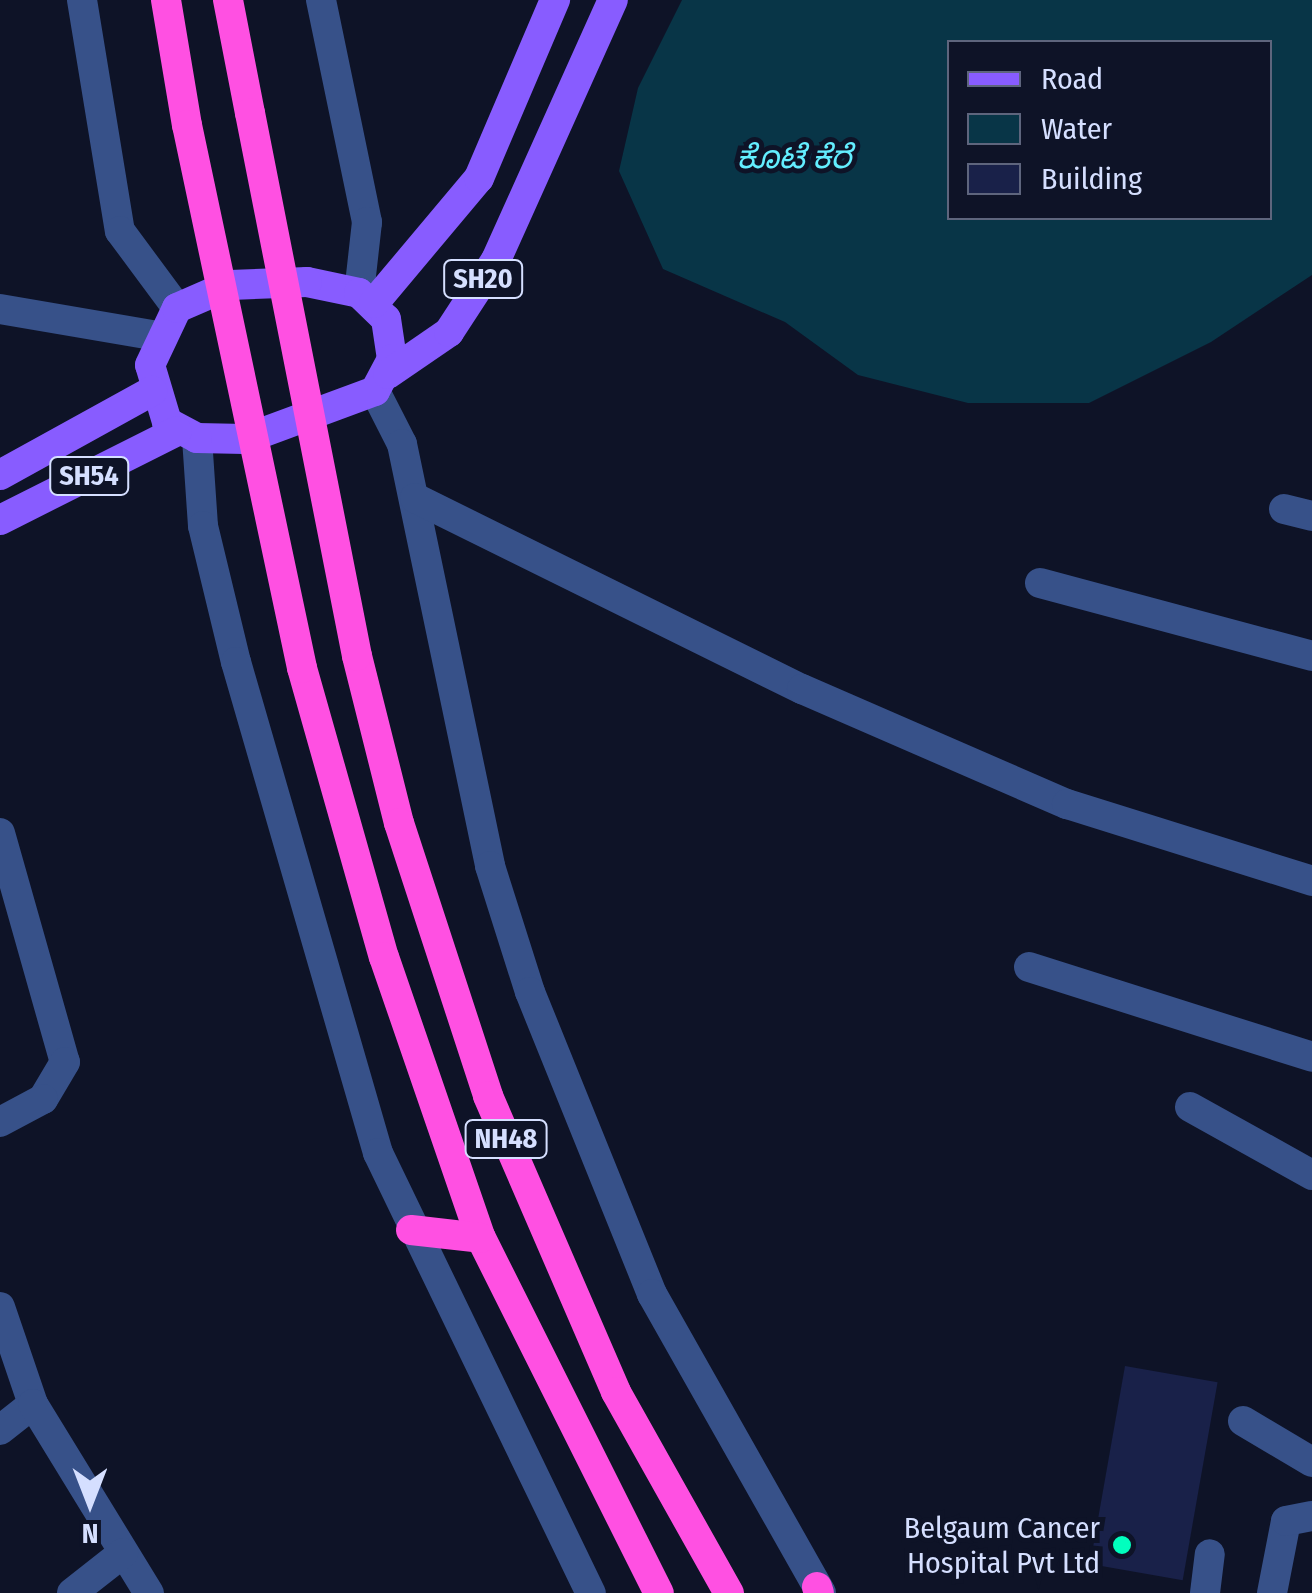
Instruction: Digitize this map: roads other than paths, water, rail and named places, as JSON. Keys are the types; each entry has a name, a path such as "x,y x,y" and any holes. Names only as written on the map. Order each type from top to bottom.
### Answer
{"highway":[{"name":"NH48","path":"166,0 187,125 302,668 384,958 481,1238 659,1593"},
{"name":"NH48","path":"228,0 357,656 398,823 488,1096 616,1392 729,1593"},
{"path":"411,1230 481,1238"}],"main road":[{"name":"SH20","path":"367,298 479,178 555,0"},
{"name":"SH20","path":"382,383 449,332 496,260 613,0"},
{"path":"273,282 367,298 390,337 382,383 293,427 187,435 152,391 158,336 178,308 230,286 273,282"},
{"name":"SH54","path":"0,475 152,391"},
{"name":"SH54","path":"0,520 187,435"}],"street":[{"path":"82,0 120,231 178,308"},
{"path":"321,0 368,222 367,298"},
{"path":"0,309 158,336"},
{"path":"382,383 415,498 490,866 530,992 652,1294 819,1591"},
{"path":"187,435 203,526 236,662 378,1153 411,1230 592,1593"},
{"path":"415,498 802,689 1049,796 1312,881"},
{"path":"1040,583 1312,656"},
{"path":"0,833 65,1062 43,1098 0,1122"},
{"path":"1029,967 1312,1056"},
{"path":"1190,1108 1312,1175"},
{"path":"0,1307 33,1404 149,1593"},
{"path":"0,1430 33,1404"},
{"path":"1243,1421 1312,1462"},
{"path":"1272,1593 1286,1520 1312,1516"},
{"path":"72,1593 124,1553"},
{"path":"1205,1593 1210,1554"}],"water":[{"name":"ಕೊಟೆ ಕೆರೆ","path":"682,0 1312,0 1312,275 1211,342 1089,403 968,403 858,375 785,322 663,269 619,171 638,88"}],"place":[{"name":"Belgaum Cancer Hospital Pvt Ltd","path":"1122,1545"}]}
